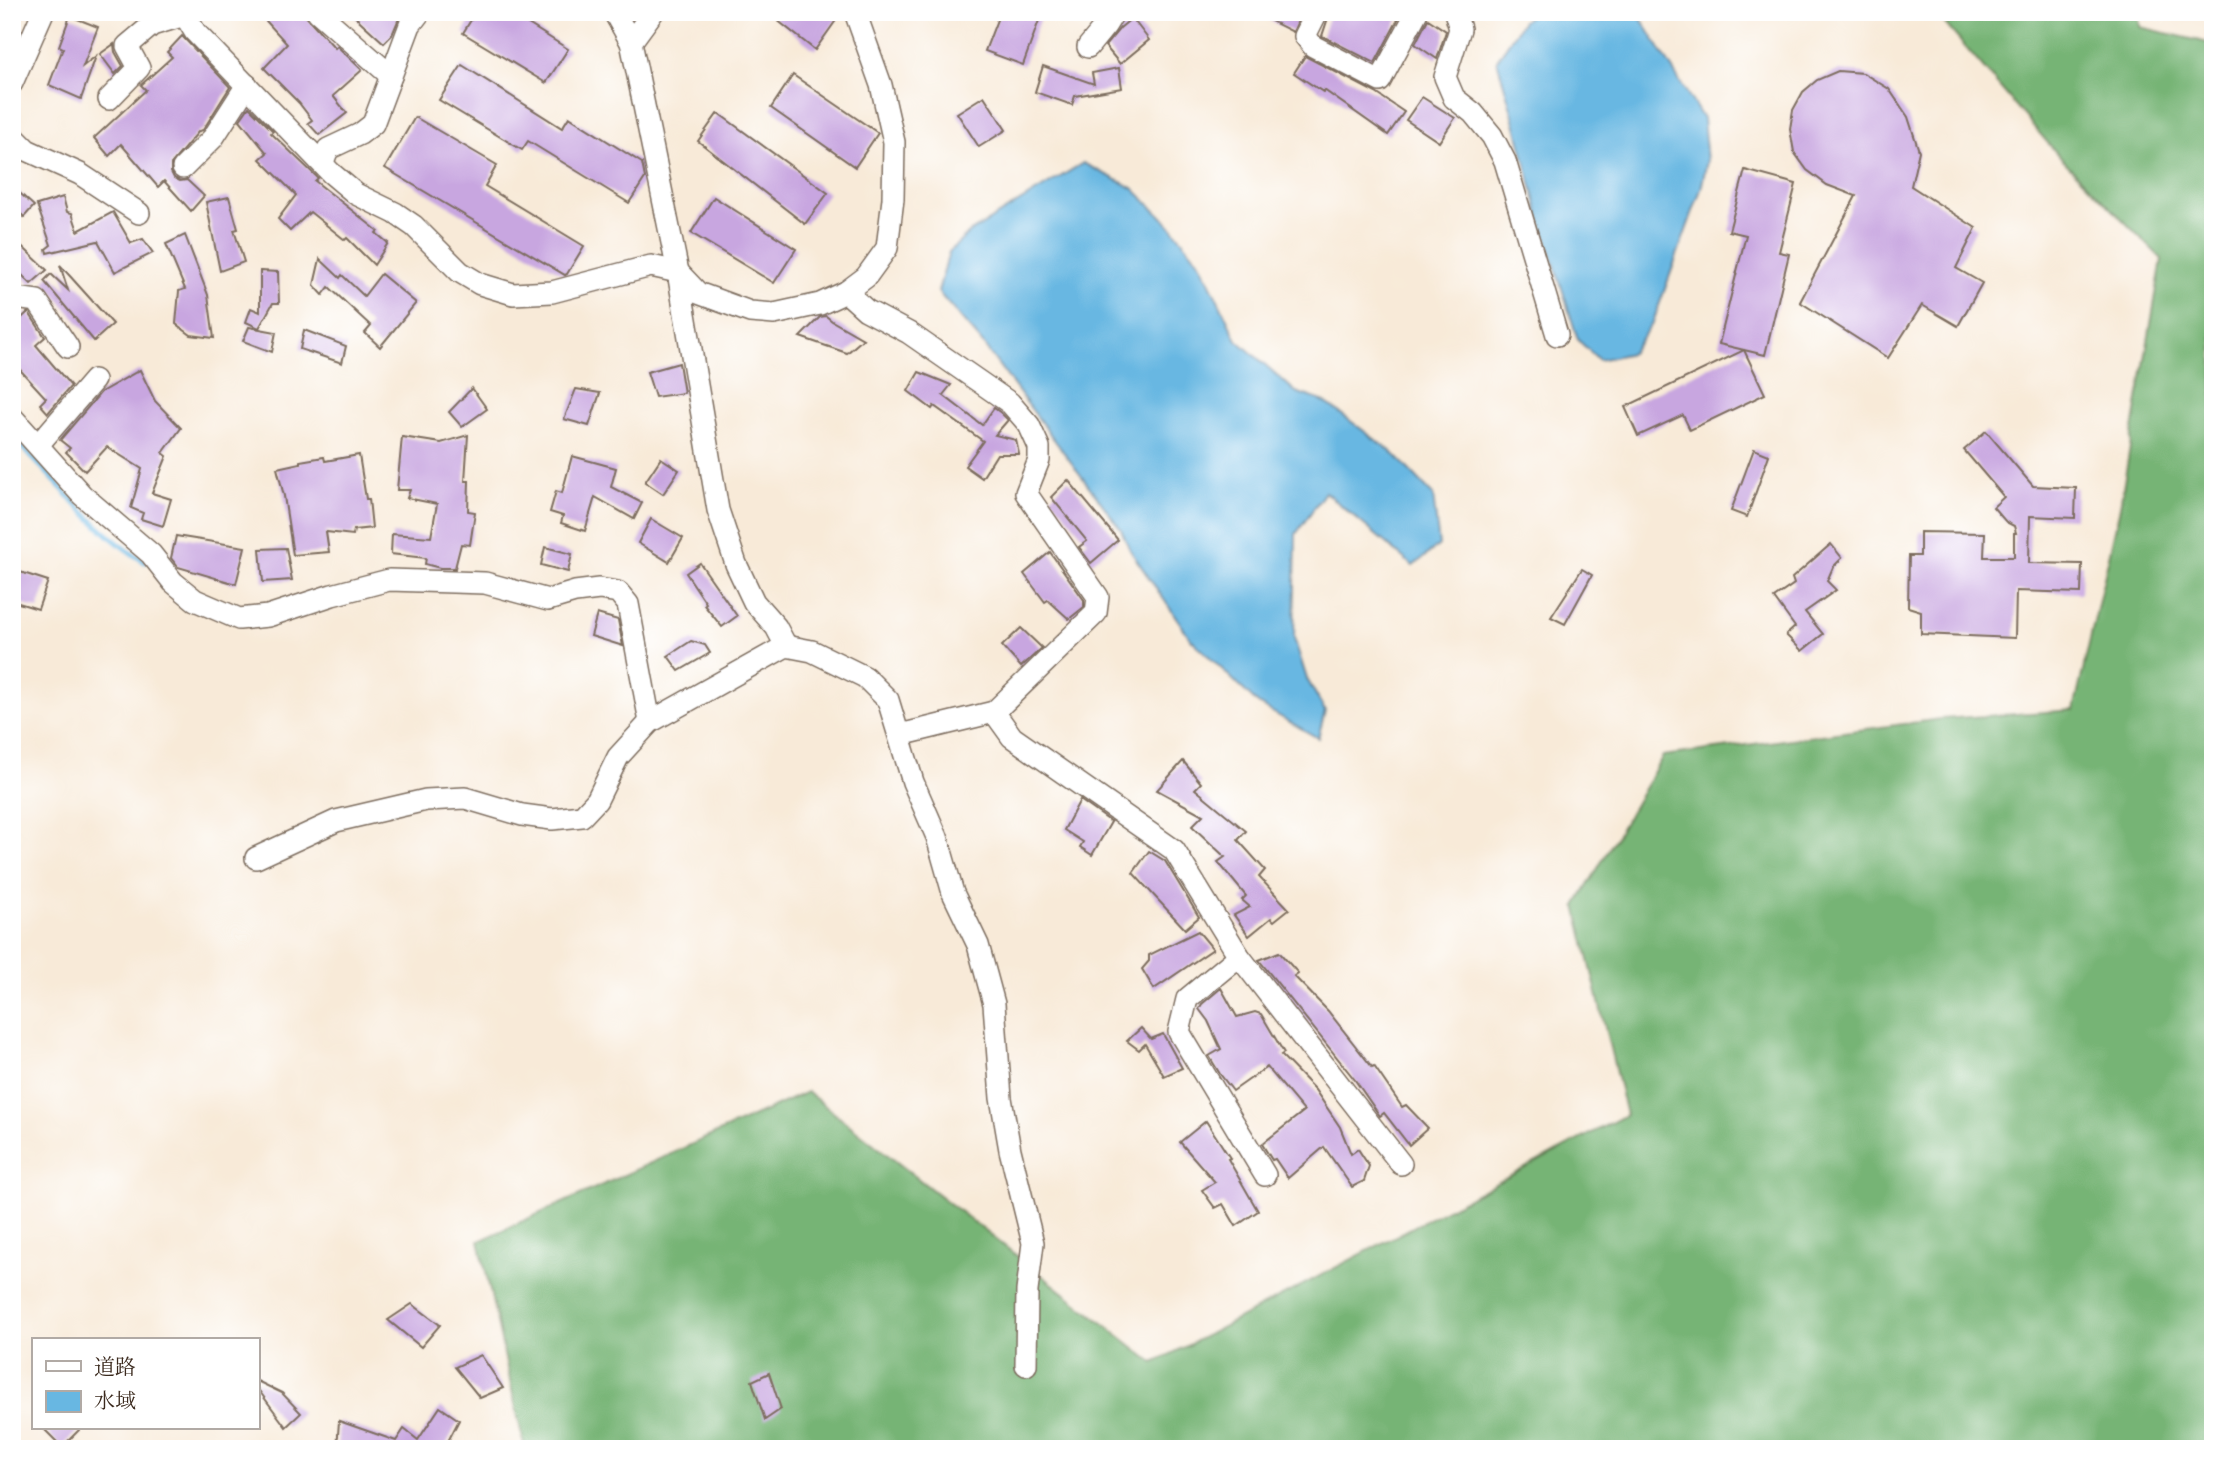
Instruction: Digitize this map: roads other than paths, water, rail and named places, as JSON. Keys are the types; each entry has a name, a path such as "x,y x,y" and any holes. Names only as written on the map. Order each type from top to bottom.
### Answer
{"street":[{"path":"12,83 43,12"},
{"path":"318,12 391,76"},
{"path":"323,162 328,149 373,124 410,25 420,12"},
{"path":"614,12 631,42 678,272 718,510 736,564 754,602 776,627 786,646"},
{"path":"631,42 653,12"},
{"path":"109,99 139,68 127,46 152,25 184,14 195,32 331,173 356,194 395,213 414,226 460,272 480,284 513,294 552,292 651,265 678,272 698,293 750,312 774,314 820,304 846,292 866,277 887,248 894,142 881,85 855,12"},
{"path":"1088,47 1114,12"},
{"path":"1317,12 1305,36 1312,46 1380,81 1417,12"},
{"path":"1455,12 1460,29 1445,77 1454,98 1474,113 1492,136 1505,161 1557,335"},
{"path":"183,168 213,138 247,85"},
{"path":"12,135 27,150 80,174 139,213"},
{"path":"846,292 866,310 909,333 1010,403 1029,425 1039,447 1039,460 1026,493 1098,597 1096,612 994,712 900,735"},
{"path":"12,302 16,298 37,301 68,347"},
{"path":"38,445 94,380"},
{"path":"12,417 82,495 151,554 173,582 195,600 239,619 268,616 389,580 485,583 548,600 587,590 618,592 628,604 650,722"},
{"path":"256,858 336,821 426,800 465,798 522,815 552,819 582,816 597,800 618,757 650,722 786,646 812,651 865,677 888,700 913,782 937,837 953,893 978,945 994,1004 1001,1098 1010,1150 1033,1243 1027,1291 1026,1365"},
{"path":"994,712 1012,737 1174,849 1240,956 1401,1164"},
{"path":"1240,956 1187,999 1179,1032 1265,1175"}],"water":[{"path":"1533,12 1637,12 1703,119 1707,161 1701,189 1653,322 1631,353 1599,360 1578,340 1540,218 1497,60 1523,21"},
{"path":"1083,163 1133,188 1170,225 1201,264 1237,340 1296,392 1325,402 1392,452 1433,495 1439,545 1413,566 1325,492 1296,534 1294,638 1307,679 1325,711 1318,738 1258,704 1191,639 1130,550 1121,529 979,339 938,292 949,252 969,233"}],"waterway":[{"path":"12,438 91,520 145,562"}]}
